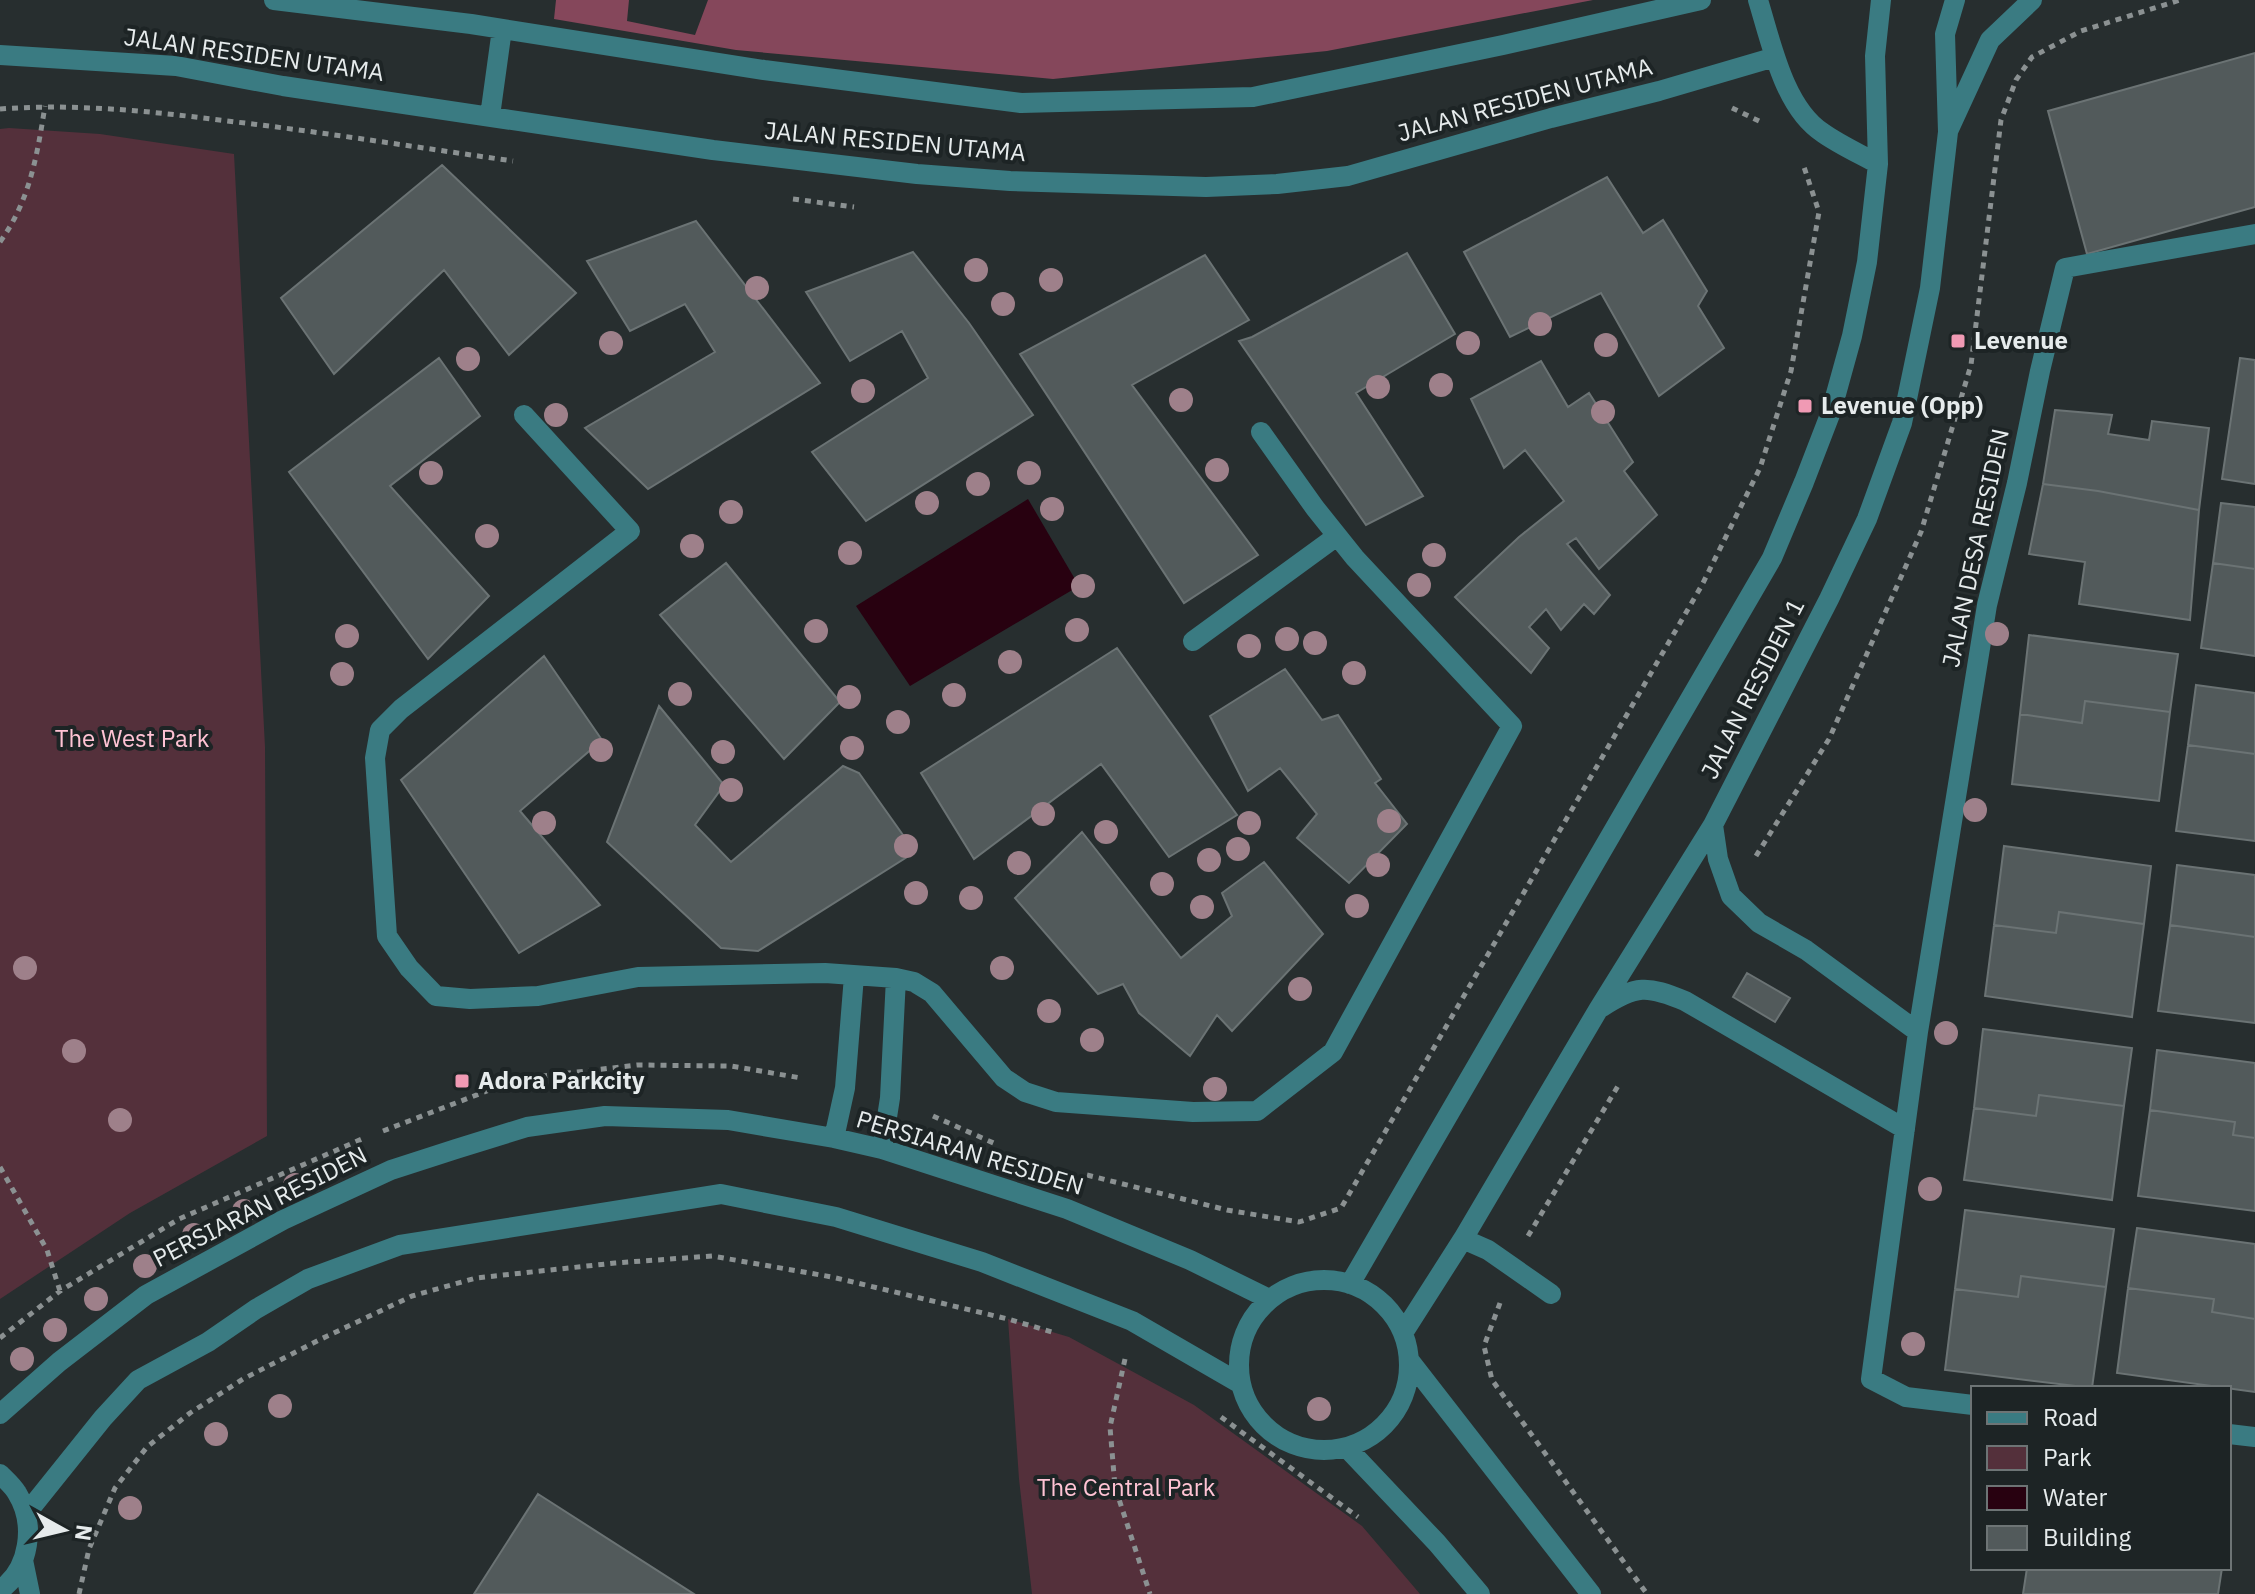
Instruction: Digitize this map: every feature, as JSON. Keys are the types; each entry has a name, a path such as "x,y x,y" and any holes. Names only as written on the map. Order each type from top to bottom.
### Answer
{"street":[{"name":"JALAN RESIDEN UTAMA","path":"274,0 502,29 764,70 1021,103 1253,97 1701,0"},
{"path":"1758,0 1775,57 1797,107 1820,132 1878,164"},
{"name":"JALAN RESIDEN 1","path":"1350,1284 1772,558 1831,412 1852,336 1867,262 1878,164 1875,56 1881,0"},
{"name":"JALAN RESIDEN 1","path":"1403,1333 1713,825 1867,519 1902,423 1930,288 1948,132 1945,34 1955,0"},
{"path":"1948,132 1990,40 2032,0"},
{"path":"490,116 502,29"},
{"name":"JALAN RESIDEN UTAMA","path":"0,55 176,66 283,86 713,150 917,174 1010,181 1220,187 1348,176 1775,57"},
{"name":"JALAN DESA RESIDEN","path":"1971,1405 1906,1397 1871,1379 1918,1032 1987,605 2040,371 2065,268 2255,234"},
{"path":"524,415 630,531 401,709 380,730 375,758 387,936 409,968 436,996 470,999 538,996 638,977 825,973 896,978 914,982 932,993 1004,1078 1025,1092 1056,1102 1193,1112 1257,1111 1333,1052 1512,726 1337,536 1261,432"},
{"path":"1193,641 1337,536"},
{"path":"1713,825 1718,859 1731,896 1759,923 1806,950 1918,1032"},
{"path":"834,1138 845,1088 854,976"},
{"path":"882,1149 890,1098 896,978"},
{"path":"1598,1010 1624,993 1642,989 1672,995 1905,1129"},
{"name":"PERSIARAN RESIDEN","path":"0,1414 59,1362 146,1295 283,1220 391,1170 527,1127 605,1116 728,1120 882,1149 1067,1209 1190,1260 1269,1299"},
{"path":"26,1514 103,1418 138,1380 208,1342 308,1279 400,1245 721,1194 836,1217 982,1262 1132,1321 1241,1384"},
{"path":"1463,1239 1488,1250 1551,1294"},
{"path":"1322,1279 1350,1284 1372,1295 1390,1312 1403,1333 1409,1360 1406,1388 1394,1415 1374,1435 1347,1448 1320,1451 1293,1445 1269,1431 1251,1410 1241,1384 1239,1361 1243,1338 1254,1317 1269,1299 1294,1285 1322,1279"},
{"path":"1409,1360 1591,1594"},
{"path":"2231,1434 2255,1437"},
{"path":"1347,1448 1437,1543 1480,1594"},
{"path":"0,1474 16,1492 26,1514 28,1537 23,1560 9,1584 0,1590"},
{"path":"23,1560 30,1594"}],"path":[{"path":"2016,80 2032,57 2081,31 2180,0"},
{"path":"0,242 15,221 36,161 45,106"},
{"path":"731,1066 801,1078"},
{"path":"1528,1236 1618,1086"},
{"path":"0,1167 47,1250 60,1291"},
{"path":"79,1594 89,1549 115,1488 147,1447 190,1413 281,1359 412,1296 476,1278 712,1256 832,1277 1054,1333"},
{"path":"1501,1302 1484,1346 1492,1380 1647,1594"},
{"path":"1137,1365 1125,1358 1110,1427 1115,1487 1150,1594"},
{"path":"1210,1409 1368,1524"}],"green space":[{"name":"The West Park","path":"0,129 100,134 234,154 265,747 267,1136 130,1213 0,1299"},
{"name":"The Central Park","path":"1008,1319 1069,1337 1194,1405 1362,1526 1420,1594 1032,1594 1019,1479"}],"shaded area":[{"path":"556,0 629,0 627,21 695,35 708,0 1593,0 1327,51 1053,79 736,50 554,19"}],"water":[{"path":"1028,499 1079,586 910,686 856,606"}],"building":[{"path":"2255,53 2255,207 2087,254 2048,111"},
{"path":"442,165 576,293 509,355 444,270 334,374 281,298"},
{"path":"1607,177 1643,233 1663,220 1707,291 1698,306 1724,348 1659,396 1601,293 1510,337 1464,252"},
{"path":"696,221 820,383 648,489 585,428 715,352 685,304 630,331 587,261"},
{"path":"913,252 969,323 1033,415 866,521 812,452 928,378 902,331 850,361 806,292"},
{"path":"1407,253 1455,334 1356,393 1423,496 1366,525 1239,341 1252,337"},
{"path":"1205,255 1249,320 1132,385 1258,555 1184,603 1020,354"},
{"path":"439,358 480,416 390,486 489,596 428,659 289,472"},
{"path":"2240,358 2255,360 2255,484 2222,479"},
{"path":"1541,361 1568,407 1589,393 1633,462 1624,471 1657,515 1599,569 1576,538 1567,544 1610,595 1594,614 1584,604 1561,630 1546,609 1529,627 1549,648 1531,673 1455,597 1519,537 1564,501 1525,450 1504,468 1471,399"},
{"path":"2055,410 2112,415 2108,434 2149,440 2152,421 2209,428 2199,510 2043,484"},
{"path":"2043,484 2199,510 2190,620 2079,604 2085,562 2029,554"},
{"path":"2221,503 2255,507 2255,569 2213,563"},
{"path":"726,563 840,702 784,759 660,615"},
{"path":"2213,563 2255,569 2255,656 2201,648"},
{"path":"2029,635 2178,654 2170,712 2085,701 2082,723 2020,714"},
{"path":"1117,648 1237,815 1169,857 1101,764 974,859 921,773"},
{"path":"544,656 602,740 520,811 600,905 519,953 401,780"},
{"path":"1285,669 1322,720 1338,715 1381,779 1375,783 1407,824 1349,883 1297,838 1317,814 1280,768 1248,791 1210,716"},
{"path":"2196,685 2255,693 2255,754 2188,745"},
{"path":"2085,701 2170,712 2159,801 2012,784 2020,714 2082,723"},
{"path":"659,706 724,785 695,825 731,862 843,766 859,773 915,852 758,951 721,948 607,842"},
{"path":"2188,745 2255,754 2255,841 2176,831"},
{"path":"1082,832 1181,958 1232,916 1222,893 1264,862 1323,934 1232,1031 1217,1015 1190,1056 1139,1013 1123,984 1098,994 1015,898"},
{"path":"2004,846 2151,866 2144,924 2059,912 2056,933 1994,925"},
{"path":"2177,865 2255,875 2255,937 2170,925"},
{"path":"2059,912 2144,924 2132,1017 1985,996 1994,925 2056,933"},
{"path":"2170,925 2255,937 2255,1023 2158,1011"},
{"path":"1747,973 1790,998 1775,1022 1733,997"},
{"path":"1983,1029 2132,1048 2124,1106 2039,1095 2036,1116 1974,1108"},
{"path":"2157,1050 2255,1063 2255,1138 2233,1135 2235,1122 2150,1110"},
{"path":"2039,1095 2124,1106 2112,1200 1964,1180 1974,1108 2036,1116"},
{"path":"2150,1110 2235,1122 2233,1135 2255,1138 2255,1211 2138,1196"},
{"path":"1965,1210 2114,1229 2106,1287 2021,1276 2018,1297 1955,1289"},
{"path":"2137,1228 2255,1244 2255,1319 2212,1312 2214,1299 2128,1288"},
{"path":"2021,1276 2106,1287 2092,1386 1945,1370 1955,1289 2018,1297"},
{"path":"2128,1288 2214,1299 2212,1312 2255,1319 2255,1392 2231,1389 2231,1386 2117,1373"},
{"path":"538,1494 694,1594 474,1594"},
{"path":"2027,1570 2222,1570 2218,1594 2023,1594"}],"place":[{"name":"Levenue","path":"1958,341"},
{"name":"Levenue (Opp)","path":"1805,406"},
{"name":"Adora Parkcity","path":"462,1081"}]}
